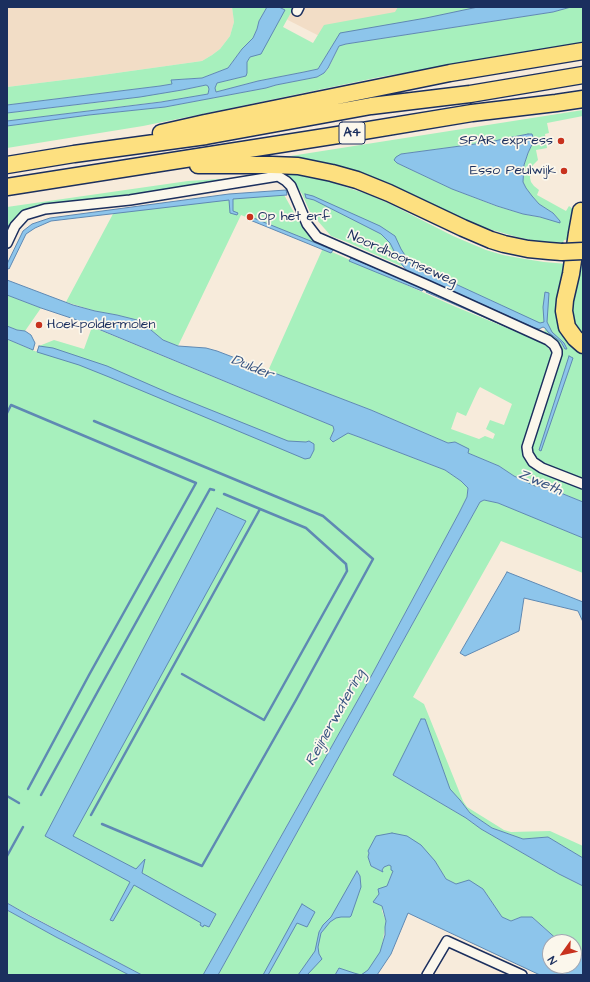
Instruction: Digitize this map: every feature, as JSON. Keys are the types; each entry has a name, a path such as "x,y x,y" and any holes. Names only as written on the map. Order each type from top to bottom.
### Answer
{"highway":[{"name":"A4","path":"74,154 205,123 450,73 583,51"},
{"name":"A4","path":"7,165 74,154 206,136 371,106 470,94 583,75"},
{"name":"A4","path":"7,187 472,113 583,99"},
{"name":"A4","path":"148,165 298,166 357,180 390,193 463,228 504,244 528,249 562,252 583,251"},
{"path":"581,211 564,311 567,327 575,338 583,345"}],"street":[{"name":"Noordhoornseweg","path":"7,243 15,226 24,215 45,209 130,200 278,176 291,186 307,224 317,237 548,340 554,345 557,354 527,447 528,454 533,462 542,468 583,484"},
{"path":"427,975 447,940 517,974"}],"shaded area":[{"path":"7,7 232,7 234,22 230,36 220,49 202,61 7,87"},
{"path":"282,7 525,7 337,45 278,15"}],"green space":[{"path":"232,7 267,7 259,21 253,38 242,49 228,68 202,78 172,80 172,84 7,105 7,87 202,61 220,49 230,36 234,22"},
{"path":"279,7 294,7 283,27 313,43 324,25 395,12 398,7 478,7 339,35 318,69 258,81 216,92 215,88 217,83 246,76 247,62 274,30 285,10"},
{"path":"571,7 583,7 583,43 380,77 143,126 7,148 7,126 165,107 266,88 317,77 328,69 339,46 346,44 553,12"},
{"path":"206,85 209,89 208,94 174,100 7,121 7,113 118,100"},
{"path":"583,110 583,116 547,123 549,133 545,134 547,148 536,150 538,160 533,165 531,171 531,182 539,190 537,195 566,211 569,206 575,212 572,239 564,240 563,243 546,243 517,237 482,227 389,183 355,171 326,164 265,160","holes":["532,134 534,140 524,165 523,182 539,204 553,213 560,221 523,214 496,206 452,189 397,163 401,154 490,142"]},
{"path":"284,175 296,175 327,181 367,194 453,236 486,250 525,259 568,264 560,306 583,349 583,481 551,468 535,458 532,453 531,446 533,438 558,366 562,349 557,341 544,333 546,325 540,325 490,300 417,267 408,264 401,266 331,236 310,212 302,194 295,184"},
{"path":"284,175 38,212 17,220 7,239 7,207 188,181"},
{"path":"283,193 297,218 311,236 323,248 241,215 178,346 163,340 137,320 95,311 66,302 114,212 160,205"},
{"path":"323,248 547,346 552,354 550,364 523,445 524,459 583,487 583,502 546,487 535,486 514,476 499,466 468,453 455,442 448,443 371,410 268,371","holes":["480,387 512,404 504,425 490,420 486,429 495,434 493,439 485,436 479,439 451,429 457,412 466,416"]},
{"path":"578,264 583,264 583,337 572,321 570,311"},
{"path":"7,295 41,308 25,331 7,326"},
{"path":"92,327 333,426 334,430 330,439 348,433 445,470 468,488 467,497 459,513 368,682 203,975 142,975 7,903 7,339 37,352 39,346 54,340 84,349"},
{"path":"484,500 498,503 583,538 583,573 501,541 413,697 424,704 463,801 467,807 504,830 511,832 550,831 583,846 583,858 548,837 523,839 492,828 470,813 450,790 425,719 393,775 466,818 481,829 559,874 583,886 583,954 582,955 582,934 551,934 532,917 521,917 511,921 502,917 483,889 456,884 446,879 435,861 369,853 368,857 371,866 383,872 382,870 384,867 389,865 393,871 387,886 379,894 375,902 382,906 382,911 386,921 381,953 365,975 356,975 338,969 335,975 218,975 480,502"},
{"path":"7,910 56,937 129,975 7,975"}],"water":[{"path":"267,7 279,7 285,10 261,54 250,57 247,62 246,76 217,83 215,88 216,92 258,81 318,69 340,33 478,7 571,7 553,12 346,44 339,46 328,68 324,73 317,77 266,88 165,107 7,126 7,121 161,102 208,94 209,89 206,85 140,97 7,113 7,105 172,84 171,80 202,78 228,68 242,49 253,38 259,21"},
{"path":"532,134 534,140 524,165 523,182 539,204 553,213 560,223 497,206 452,189 397,163 394,160 401,154 490,142"},
{"path":"286,190 287,195 233,199 233,211 238,213 237,215 230,213 229,200 51,221 26,234 9,269 7,268 7,264 23,231 32,224 50,218 229,194"},
{"path":"305,194 313,196 380,226 395,236 410,263 540,323 544,322 543,307 545,292 549,293 547,322 552,332 564,343 567,349 565,349 561,342 543,327 539,329 535,328 407,271 399,261 390,243 381,234 314,200 306,198"},
{"path":"251,217 333,250 331,253 250,220"},
{"path":"351,258 424,288 422,291 349,261"},
{"name":"Dulder","path":"7,280 73,305 137,320 163,340 178,346 206,348 217,351 371,410 448,443 455,442 469,449 468,453 499,466 514,476 535,486 546,487 583,502 583,538 498,503 484,500 480,502 218,975 203,975 368,682 459,513 467,497 468,488 445,470 348,433 333,442 330,439 334,430 333,426 74,319 7,295"},
{"path":"427,289 547,342 546,344 426,292"},
{"path":"7,326 25,331 31,335 35,343 33,350 7,339"},
{"path":"39,346 53,348 107,366 171,394 288,441 309,441 314,444 314,450 310,458 305,459 79,365 37,352"},
{"path":"569,356 573,358 541,451 539,450"},
{"path":"217,508 246,521 73,836 136,869 145,859 142,873 216,914 209,927 204,925 203,927 200,925 201,923 134,885 113,921 110,920 130,882 45,836"},
{"path":"507,572 583,602 583,622 578,611 524,598 519,631 465,656 460,653"},
{"path":"421,719 425,719 450,789 470,813 492,828 523,839 548,837 583,858 583,886 559,874 481,829 466,818 393,775"},
{"path":"392,833 407,836 421,845 435,861 446,879 456,884 469,880 483,889 502,917 511,921 521,917 532,917 551,934 542,934 542,974 582,974 583,954 583,975 540,975 408,913 391,954 377,975 361,975 368,970 380,952 385,935 386,921 382,906 373,902 379,894 378,889 387,886 393,871 389,865 384,867 382,870 383,872 371,866 368,851 376,836"},
{"path":"357,871 360,876 361,887 351,916 336,918 330,922 321,933 318,947 319,954 322,959 307,975 298,975 315,951 319,932 323,925 331,917"},
{"path":"7,903 142,975 129,975 56,937 7,910"},
{"path":"302,904 315,912 307,927 297,923 268,975 263,975"},
{"path":"339,968 361,975 335,975"}],"waterway":[{"path":"7,413 11,405 196,483 89,675 28,789"},
{"path":"94,421 323,516 373,559 296,700 202,866 102,824"},
{"path":"41,795 210,489 214,490"},
{"path":"182,674 264,720 347,571 346,564 306,528 224,494"},
{"path":"91,815 260,509"},
{"path":"7,796 19,803"},
{"path":"7,856 23,827"}],"place":[{"name":"SPAR express","path":"561,141"},
{"name":"Esso Peulwijk","path":"564,171"},
{"name":"Op het erf","path":"250,217"},
{"name":"Hoekpoldermolen","path":"39,325"}],"water label":[{"name":"Zweth","path":"540,483"},
{"name":"Reijnerwatering","path":"336,718"}]}
